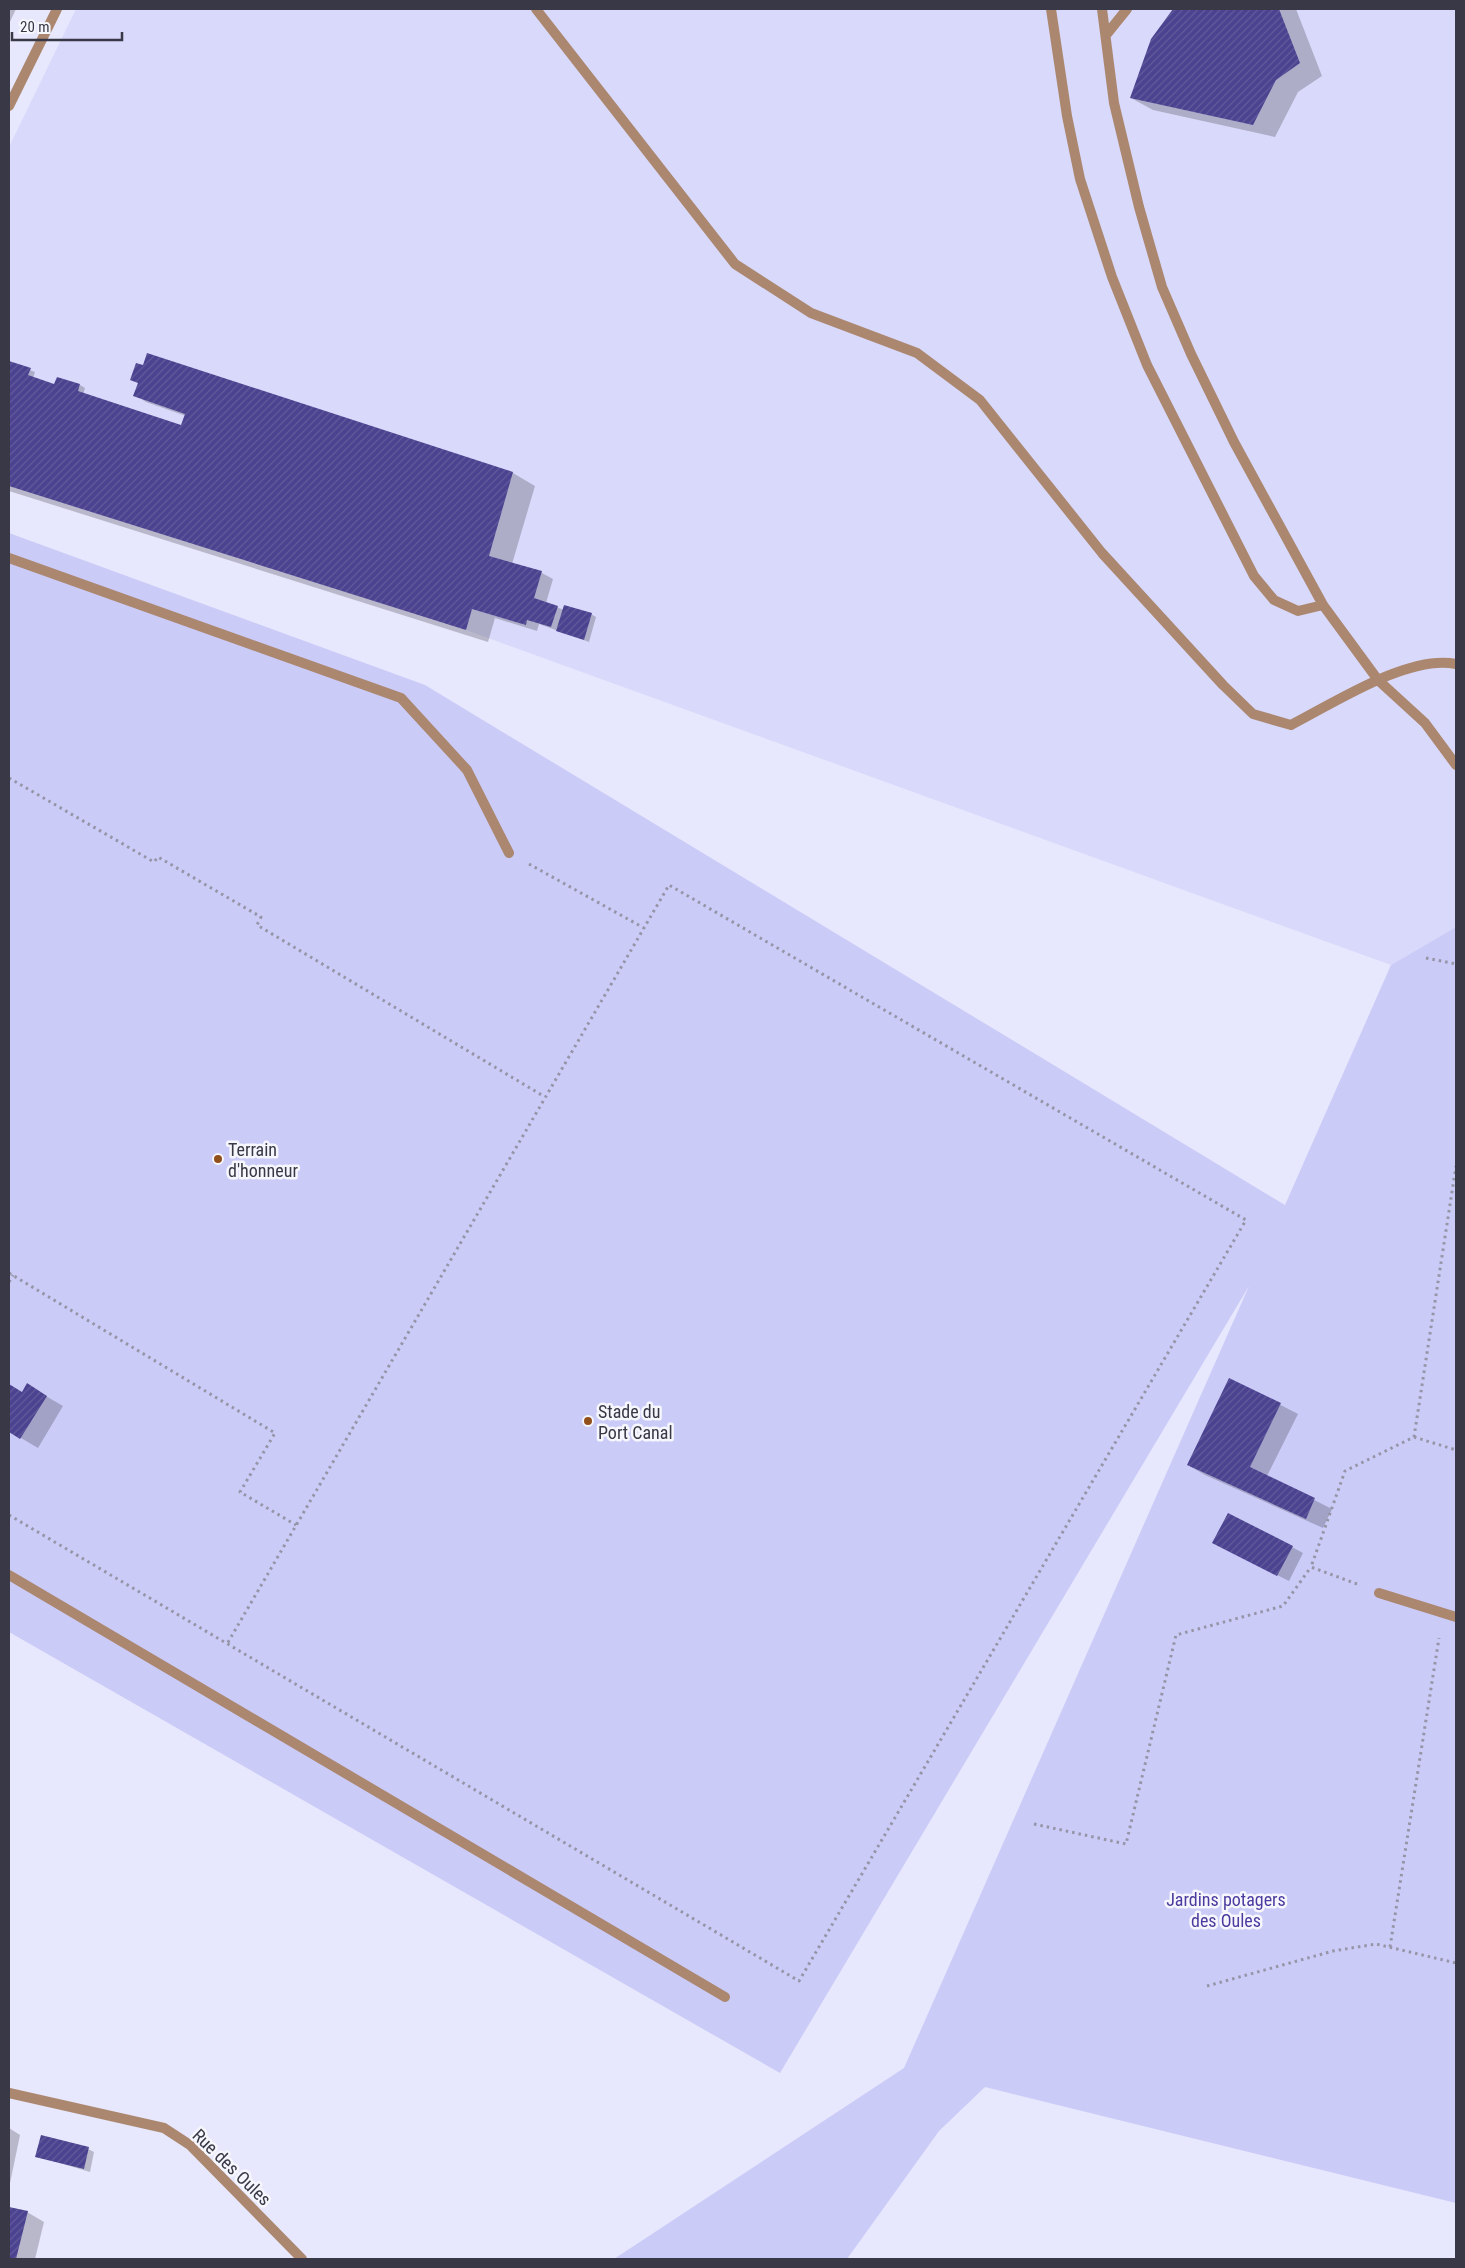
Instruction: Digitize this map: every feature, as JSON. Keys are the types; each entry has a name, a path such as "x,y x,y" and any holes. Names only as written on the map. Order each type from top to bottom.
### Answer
{"street":[{"path":"9,106 57,9"},
{"path":"536,9 735,264 811,312 917,353 980,400 1102,553 1253,714 1292,725 1378,680 1421,664 1448,662 1456,664"},
{"path":"1051,9 1067,116 1080,179 1112,277 1146,365 1254,576 1274,600 1298,611 1323,604"},
{"path":"1102,9 1114,103 1139,207 1162,287 1234,442 1323,604 1378,680 1425,723 1456,765"},
{"path":"1106,34 1126,9"},
{"path":"9,558 401,698 467,770 509,852"},
{"path":"9,1575 725,1997"},
{"path":"1379,1593 1456,1617"},
{"name":"Rue des Oules","path":"9,2094 164,2128 190,2145 302,2259"}],"path":[{"path":"9,778 154,862 158,857 261,917 257,925 545,1097"},
{"path":"509,852 644,928"},
{"path":"9,1515 227,1644 799,1981 1246,1220 669,885 227,1644"},
{"path":"1426,958 1456,964"},
{"path":"1414,1437 1456,1166"},
{"path":"9,1282 11,1274 275,1433 240,1492 296,1525"},
{"path":"1034,1824 1126,1844 1176,1635 1283,1606 1311,1567 1345,1472 1414,1437 1456,1450"},
{"path":"1311,1567 1379,1593"},
{"path":"1390,1947 1443,1612"},
{"path":"1207,1986 1334,1951 1376,1944 1456,1963"}],"shaded area":[{"path":"76,9 1456,9 1456,927 1391,965 466,630 9,486 9,147"}],"green space":[{"name":"Stade du Port Canal","path":"9,533 425,685 1285,1205 1391,965 1456,927 1456,2203 985,2087 939,2131 847,2259 614,2259 904,2068 1249,1286 780,2073 9,1632"}],"building":[{"path":"1173,9 1279,9 1300,63 1276,80 1253,125 1130,98 1151,39"},
{"path":"147,353 513,472 489,556 542,571 534,598 558,606 551,627 527,620 526,625 472,609 466,630 9,486 9,361 31,368 28,375 54,384 57,377 80,384 78,391 181,425 185,414 133,396 138,383 130,380 136,363 143,365"},
{"path":"564,605 592,613 584,640 556,631"},
{"path":"1229,1378 1281,1403 1250,1467 1315,1498 1306,1519 1187,1465"},
{"path":"27,1383 47,1396 20,1439 9,1432 9,1384 22,1392"},
{"path":"1228,1513 1293,1546 1277,1576 1212,1543"},
{"path":"41,2135 89,2147 84,2169 35,2157"},
{"path":"9,2207 28,2211 16,2259 9,2259"}],"place":[{"name":"Terrain d'honneur","path":"218,1159"},
{"name":"Stade du Port Canal","path":"588,1421"}],"park label":[{"name":"Jardins potagers des Oules","path":"1226,1909"}]}
